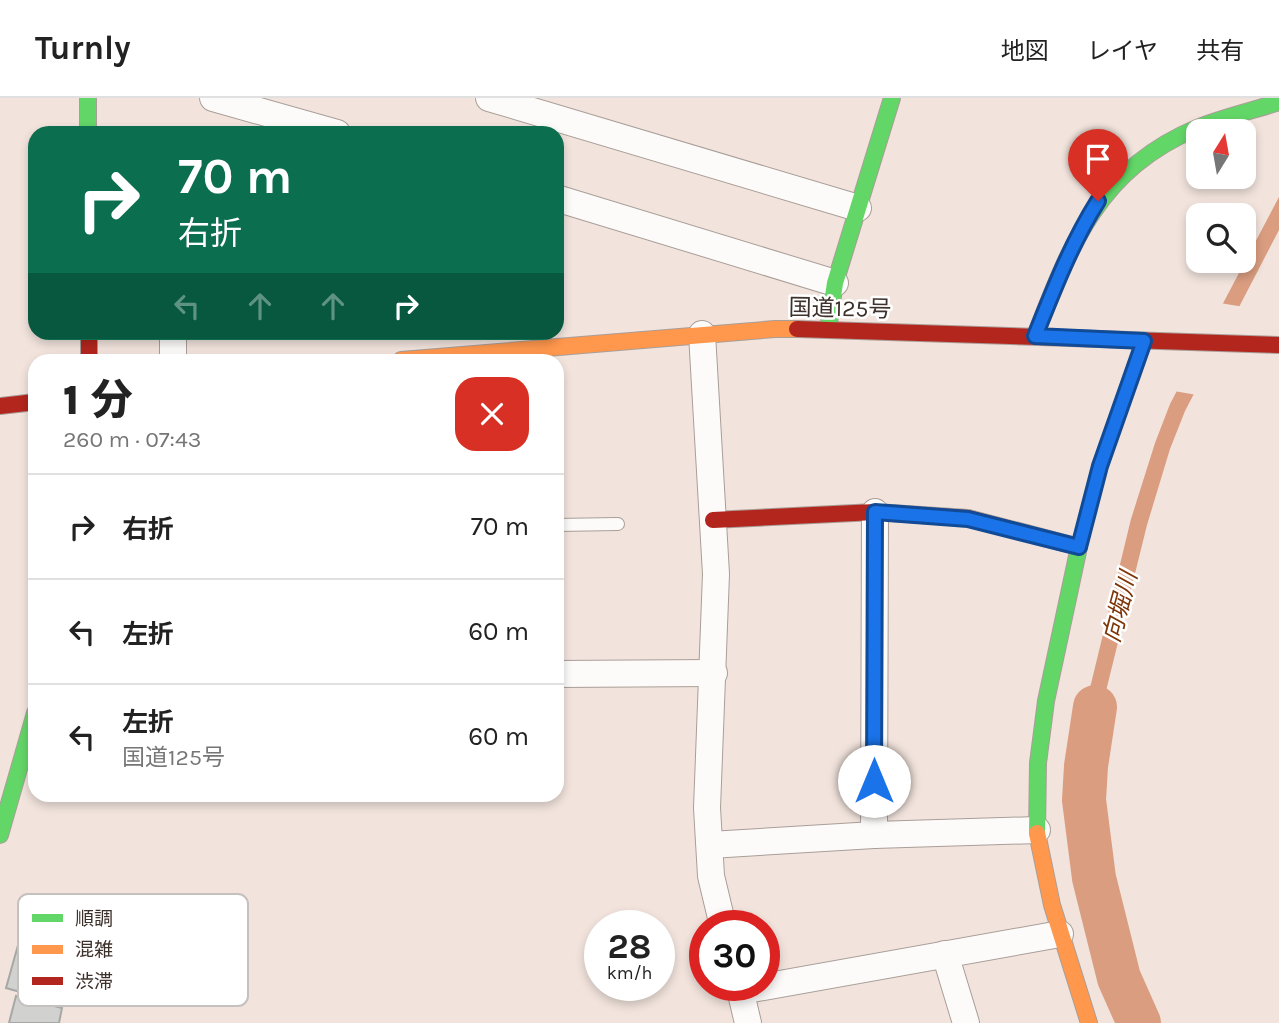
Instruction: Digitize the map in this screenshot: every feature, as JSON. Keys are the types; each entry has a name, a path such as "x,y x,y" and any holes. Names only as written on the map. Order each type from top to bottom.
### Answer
{"main road":[{"path":"88,98 88,126"},
{"path":"828,329 835,282 892,98"},
{"path":"1035,336 1061,268 1079,231 1098,201 1124,172 1174,139 1198,128 1247,107 1279,102"},
{"name":"国道125号","path":"437,354 467,349 775,329 1279,345"},
{"path":"0,406 28,403"},
{"path":"713,520 875,512 968,519 1079,547 1041,722 1037,830 1044,872 1060,934 1089,1023"},
{"path":"0,835 28,748"}],"street":[{"path":"213,98 312,126"},
{"path":"489,98 858,208"},
{"path":"564,200 835,282"},
{"path":"702,334 716,574 707,808 711,876 719,910"},
{"path":"874,835 875,512"},
{"path":"564,674 714,673"},
{"path":"710,845 874,835 1037,830"},
{"path":"780,981 1060,934"},
{"path":"945,954 966,1023"},
{"path":"743,1001 748,1023"}],"lane":[{"path":"1079,547 1100,466 1144,341"},
{"path":"564,525 618,524"}],"water":[{"path":"1279,197 1279,230 1185,411 1170,449 1147,525 1105,695 1094,767 1077,765 1089,692 1131,519 1155,443 1170,404 1239,273 1256,273 1256,241"}],"pier":[{"path":"1220,303 1244,307 1197,395 1174,391"}],"building":[{"path":"18,945 18,991 6,988"},
{"path":"16,996 18,1006 62,1008 59,1023 9,1023"}],"waterway":[{"name":"向堀川","path":"1095,707 1084,800 1094,878 1119,978 1139,1023"}],"traffic: fast":[{"path":"88,98 88,126"},
{"path":"828,329 835,283 892,98"},
{"path":"1035,336 1076,240 1112,187 1135,165 1163,145 1197,128 1279,102"},
{"path":"1026,533 1079,547 1046,701 1038,763 1037,833"},
{"path":"0,835 28,737"}],"traffic: slow":[{"path":"473,354 797,329"},
{"path":"1037,833 1052,905 1089,1023"}],"traffic: jam":[{"path":"797,329 1279,345"},
{"path":"89,340 89,354"},
{"path":"0,406 28,403"},
{"path":"713,520 875,512 968,518 1026,533"}],"route":[{"path":"874,781 875,512 968,519 1079,547 1100,466 1144,341 1035,336 1061,268 1079,231 1098,201"}]}
